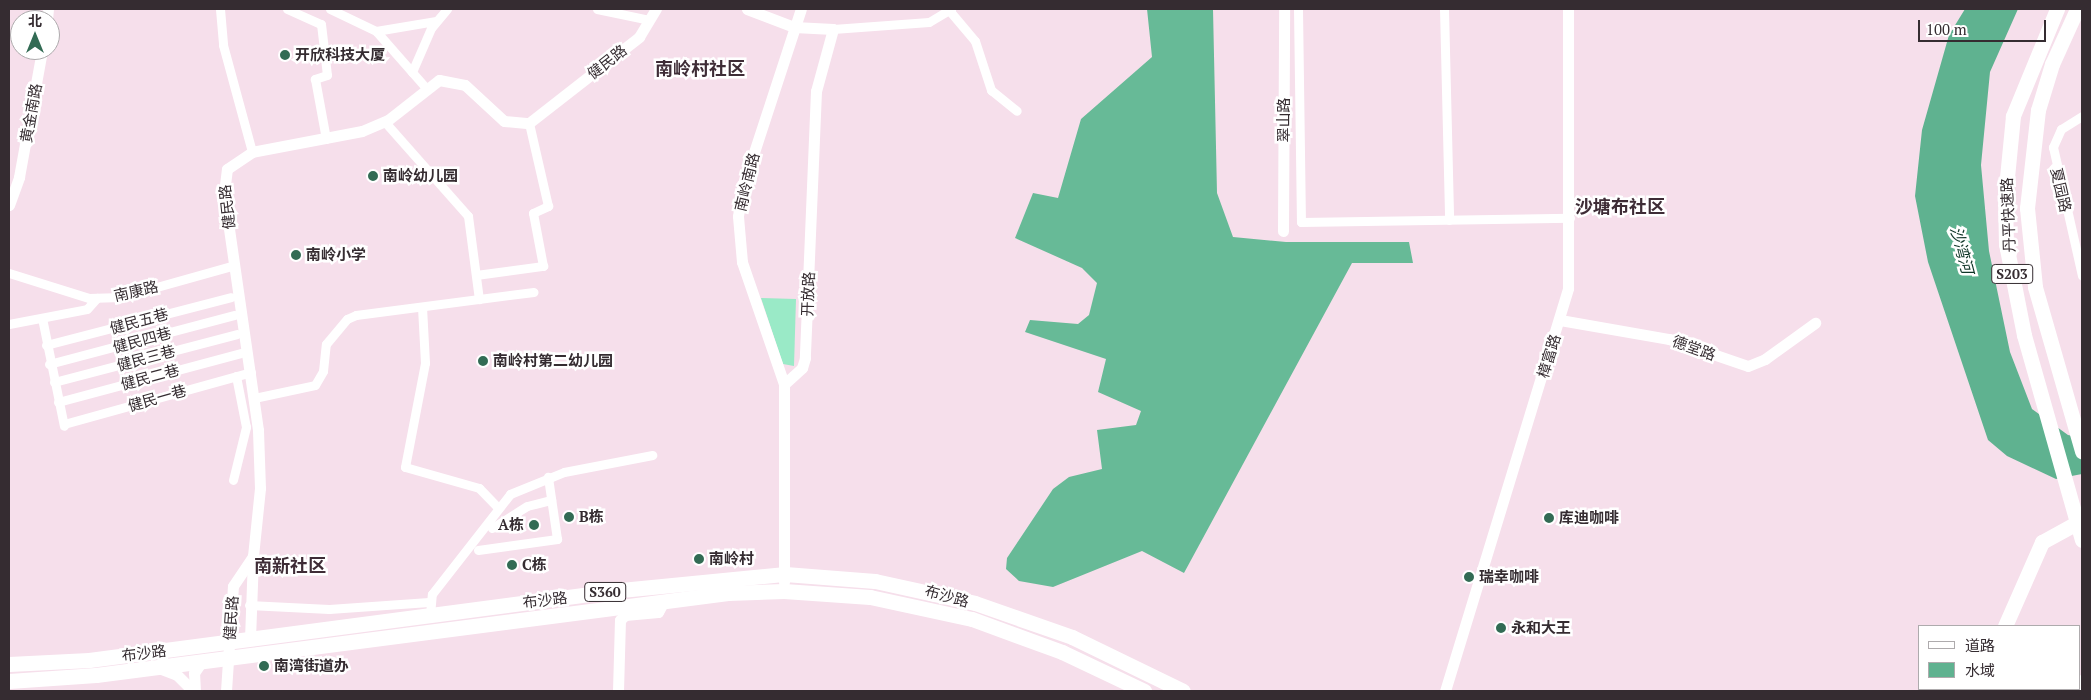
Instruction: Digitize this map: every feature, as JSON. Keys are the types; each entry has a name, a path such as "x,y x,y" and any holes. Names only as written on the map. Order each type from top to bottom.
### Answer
{"main road":[{"path":"2045,32 2051,9"},
{"name":"丹平快速路","path":"2057,9 2045,32 2014,116 2006,188 2006,244 2024,335 2082,540"},
{"name":"丹平快速路","path":"2077,9 2052,64 2030,154 2027,208 2035,288 2082,450"},
{"path":"2030,154 2056,68 2082,18"},
{"path":"2005,625 2042,542 2082,520"},
{"name":"布沙路","path":"9,664 89,660 250,639 430,609 726,577 785,574 874,581 975,603 1072,636 1183,691"},
{"name":"布沙路","path":"9,681 155,668 664,601 784,591 870,597 972,619 1062,652 1144,691"}],"street":[{"path":"220,9 223,45 252,152"},
{"path":"287,9 322,24 328,75 315,79 326,139"},
{"path":"330,9 376,31 426,88"},
{"path":"412,72 436,21 447,9"},
{"path":"597,9 650,20"},
{"name":"健民路","path":"226,691 233,586 253,556 260,488 251,372 224,177 234,161 252,152 326,139 384,121 426,88 450,80 480,96 504,120 529,123 622,52 650,20 656,9"},
{"path":"747,9 794,27 833,29 929,22 949,9 981,53 990,90 1018,111"},
{"name":"南岭南路","path":"784,384 742,262 738,216 743,186 800,9"},
{"name":"翠山路","path":"1283,231 1284,9"},
{"path":"1298,9 1301,222 1570,218"},
{"path":"1444,9 1449,220"},
{"name":"樟富路","path":"1445,691 1560,320 1570,272 1568,9"},
{"path":"376,31 436,21"},
{"name":"开放路","path":"784,384 802,368 805,358 816,91 833,29"},
{"name":"黄金南路","path":"9,205 21,168 40,60"},
{"name":"夏园路","path":"2082,116 2061,129 2053,147 2082,276"},
{"path":"384,121 468,216 479,299"},
{"path":"476,275 543,266 533,213 548,206 529,123"},
{"name":"南康路","path":"9,273 97,298 121,297 235,265"},
{"path":"254,398 314,385 322,371 326,344 347,320 422,307 534,292"},
{"name":"健民五巷","path":"46,345 232,297"},
{"path":"9,324 87,309 97,298"},
{"path":"422,307 425,363 405,467 480,488 498,508"},
{"name":"健民四巷","path":"50,364 235,315"},
{"path":"42,318 58,402"},
{"name":"德堂路","path":"1560,320 1669,339 1748,366 1766,359 1815,322"},
{"name":"健民三巷","path":"54,382 237,334"},
{"name":"健民二巷","path":"58,402 241,353"},
{"name":"健民一巷","path":"58,402 64,425 251,372"},
{"path":"234,480 246,416 236,376"},
{"path":"784,384 784,591"},
{"path":"249,605 329,609 430,609 498,508 526,484 548,477 652,455"},
{"path":"228,461 237,466"},
{"path":"478,550 491,551 540,544 557,539 548,477"},
{"path":"492,528 519,511 551,500"},
{"path":"519,511 520,522"},
{"path":"250,639 249,605 253,556"},
{"path":"618,691 620,620 625,615 658,612 664,601"},
{"path":"194,691 194,673 202,661"},
{"path":"155,668 176,675 194,691"}],"shaded area":[{"path":"1147,9 1213,9 1217,193 1233,237 1286,242 1409,242 1413,263 1352,263 1184,573 1142,551 1053,587 1019,581 1006,569 1007,558 1053,489 1069,477 1102,469 1097,430 1136,425 1141,411 1098,392 1106,359 1025,332 1030,320 1078,324 1089,315 1097,283 1082,268 1015,238 1033,193 1058,198 1081,119 1152,57"},
{"path":"761,298 796,299 794,366 783,364"}],"water":[{"name":"沙湾河","path":"1965,9 2018,9 1990,72 1981,165 1989,251 2010,352 2032,409 2068,435 2082,438 2082,474 2056,479 2007,456 1988,440 1928,262 1915,196 1922,130 1949,35"}],"place":[{"name":"开欣科技大厦","path":"285,55"},
{"name":"南岭幼儿园","path":"373,176"},
{"name":"南岭小学","path":"296,255"},
{"name":"南岭村第二幼儿园","path":"483,361"},
{"name":"B栋","path":"569,517"},
{"name":"库迪咖啡","path":"1549,518"},
{"name":"A栋","path":"534,525"},
{"name":"南岭村","path":"699,559"},
{"name":"C栋","path":"512,565"},
{"name":"瑞幸咖啡","path":"1469,577"},
{"name":"永和大王","path":"1501,628"},
{"name":"南湾街道办","path":"264,666"}],"district":[{"name":"南岭村社区","path":"700,68"},
{"name":"沙塘布社区","path":"1620,206"},
{"name":"南新社区","path":"290,565"}]}
